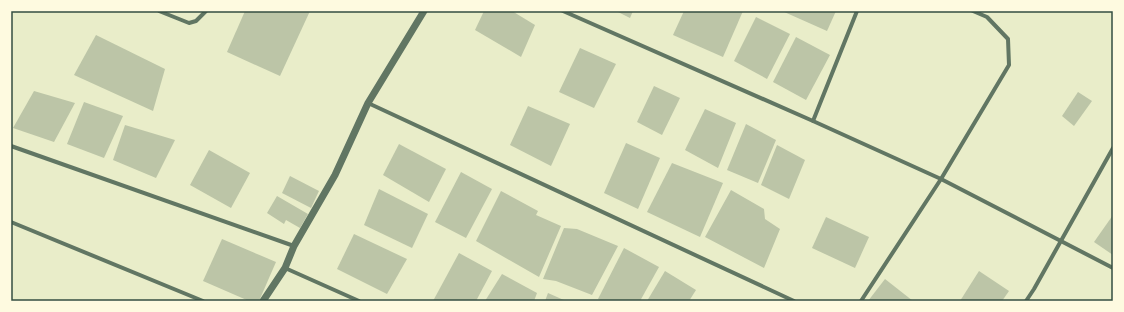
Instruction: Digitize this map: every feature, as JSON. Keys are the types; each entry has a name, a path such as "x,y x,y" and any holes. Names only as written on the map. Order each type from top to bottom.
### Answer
{"street":[{"path":"159,11 189,23 196,21 206,11"},
{"path":"263,301 285,268 294,246 335,175 368,103 424,11"},
{"path":"563,11 813,121 941,180 1113,268"},
{"path":"813,121 857,11"},
{"path":"861,301 941,180 1009,65 1008,40 987,17 973,11"},
{"path":"368,103 794,301"},
{"path":"11,146 294,246"},
{"path":"1026,301 1113,148"},
{"path":"11,222 203,301"},
{"path":"285,268 359,301"}],"building":[{"path":"245,11 310,11 280,76 227,52"},
{"path":"484,11 512,11 535,25 521,57 475,30"},
{"path":"616,11 633,11 630,18"},
{"path":"684,11 743,11 723,57 673,35"},
{"path":"782,11 836,11 827,31"},
{"path":"756,17 790,34 767,79 734,61"},
{"path":"96,35 165,69 153,111 74,75"},
{"path":"796,37 830,55 806,100 773,82"},
{"path":"580,48 616,64 594,108 559,92"},
{"path":"654,86 680,98 662,135 637,122"},
{"path":"34,91 75,103 54,142 13,128"},
{"path":"1078,92 1092,101 1074,126 1062,116"},
{"path":"84,102 123,116 104,158 67,144"},
{"path":"528,106 570,124 551,166 510,145"},
{"path":"705,109 736,123 718,168 685,150"},
{"path":"746,124 776,140 758,183 727,170"},
{"path":"125,125 175,140 156,178 113,160"},
{"path":"626,143 660,158 638,209 604,193"},
{"path":"399,144 446,169 429,202 383,175"},
{"path":"777,145 805,160 789,199 761,185"},
{"path":"209,150 250,173 231,208 190,185"},
{"path":"672,163 723,183 700,237 647,212"},
{"path":"461,172 492,189 466,238 435,222"},
{"path":"290,176 319,191 311,208 282,193"},
{"path":"379,189 428,214 412,248 364,225"},
{"path":"731,190 764,209 765,219 780,229 764,268 705,237"},
{"path":"501,191 538,211 536,215 561,226 539,277 476,241"},
{"path":"277,196 308,214 300,228 286,220 284,224 267,213"},
{"path":"1113,215 1113,255 1094,242"},
{"path":"826,217 869,237 855,268 812,248"},
{"path":"564,228 577,229 618,246 592,295 556,281 543,279"},
{"path":"354,234 407,259 387,294 337,269"},
{"path":"222,239 276,262 259,301 249,301 203,281"},
{"path":"624,248 659,267 640,301 603,301 598,299"},
{"path":"459,253 492,271 476,301 433,301"},
{"path":"665,271 696,290 689,301 647,301"},
{"path":"979,271 1009,291 1002,301 960,301"},
{"path":"502,274 537,293 534,301 485,301"},
{"path":"885,279 913,301 868,301"},
{"path":"548,293 566,301 545,301"}]}
